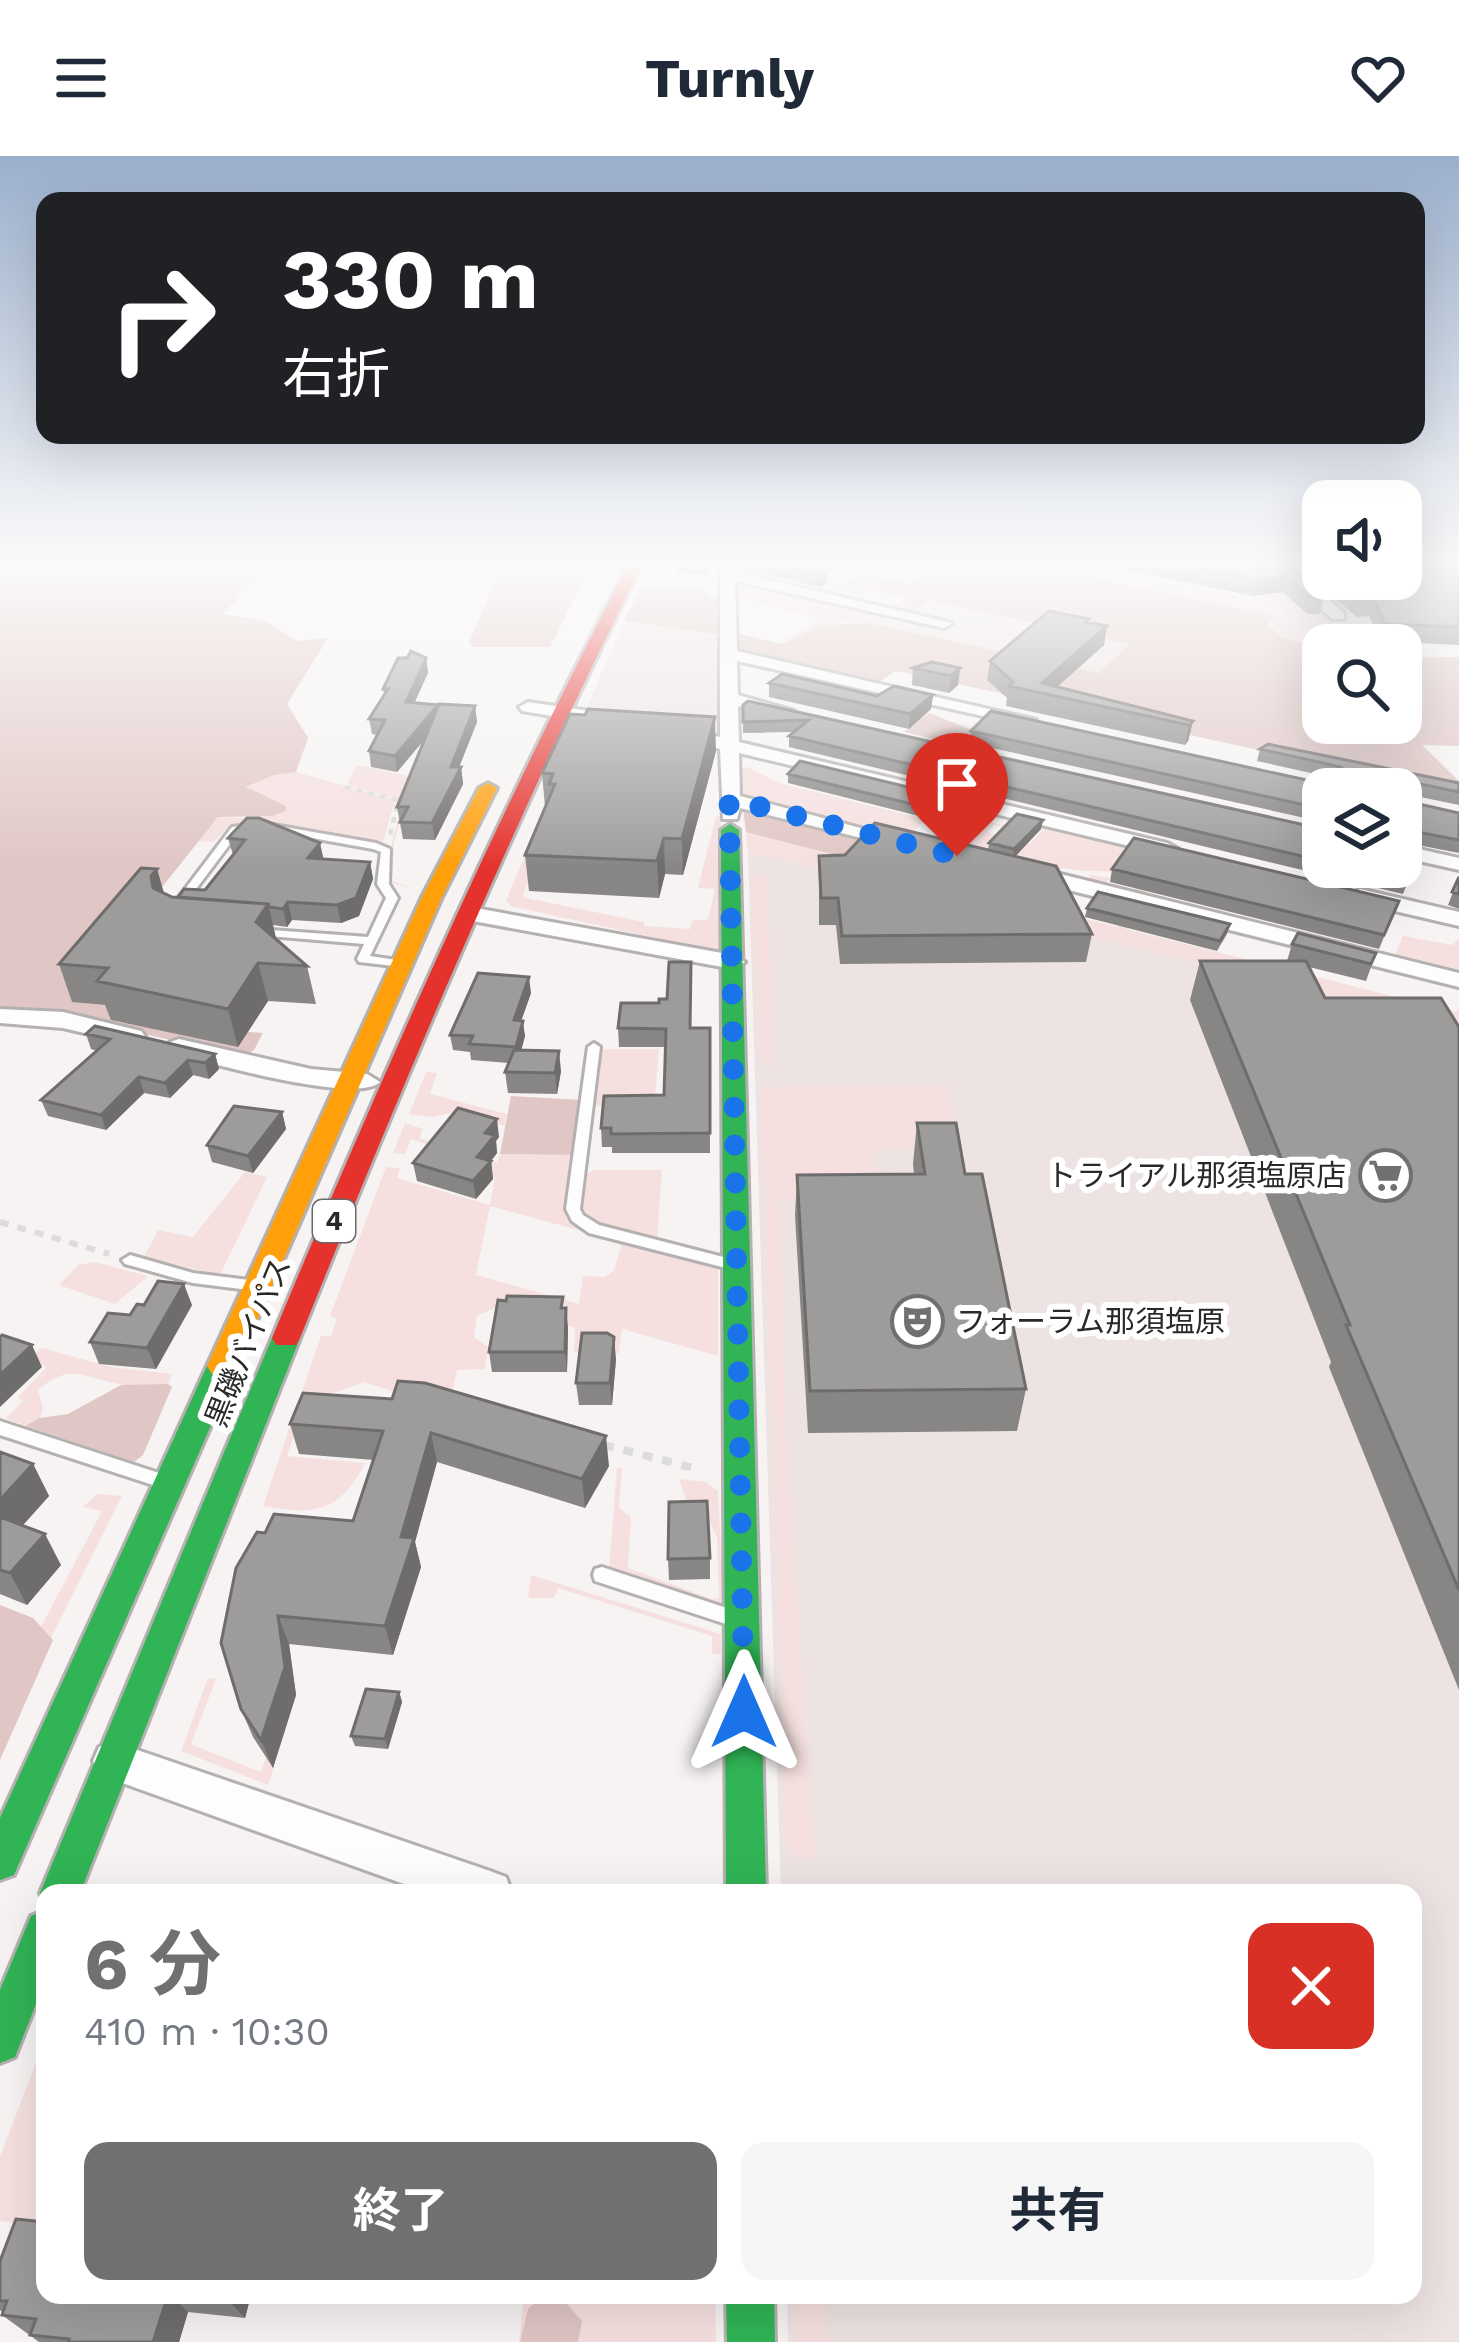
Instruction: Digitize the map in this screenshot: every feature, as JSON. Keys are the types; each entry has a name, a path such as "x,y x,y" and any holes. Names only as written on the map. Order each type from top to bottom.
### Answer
{"main road":[{"name":"黒磯バイパス","path":"0,1862 431,899 552,665"},
{"name":"黒磯バイパス","path":"64,1884 391,1084 582,665"},
{"path":"730,830 746,1884"},
{"path":"0,2042 36,1952"},
{"path":"750,2304 751,2342"}],"street":[{"path":"727,665 730,830"},
{"path":"777,665 1053,726"},
{"path":"727,698 796,714"},
{"path":"528,707 728,743 1185,854"},
{"path":"729,799 934,850"},
{"path":"1422,856 1459,864"},
{"path":"1003,867 1459,980"},
{"path":"1345,892 1459,920"},
{"path":"470,914 733,962"},
{"path":"402,964 444,966"},
{"path":"0,1016 63,1020 310,1077 391,1084"},
{"path":"0,1760 43,1766"},
{"path":"114,1760 465,1884"}],"lane":[{"path":"171,916 236,829 262,826 386,851 383,884 392,898"},
{"path":"392,898 431,899"},
{"path":"392,898 363,959 402,964"},
{"path":"231,931 372,941"},
{"path":"593,1047 573,1209 577,1218 594,1229 739,1266"},
{"path":"130,1260 193,1279 258,1286"},
{"path":"0,1428 170,1484"},
{"path":"602,1575 743,1622"}],"path":[{"path":"345,787 398,800 386,851"},
{"path":"0,1222 130,1260"},
{"path":"589,1439 671,1465 741,1471"}],"shaded area":[{"path":"0,665 311,665 287,704 308,738 296,772 246,787 286,806 286,811 272,816 218,817 71,1001 117,1007 110,1017 118,1022 263,1033 254,1050 243,1056 71,1018 0,1013"},
{"path":"605,665 721,665 722,722 700,728 587,707"},
{"path":"799,665 1062,665 1099,673 1108,665 1302,665 1302,744 1422,744 1422,665 1459,665 1459,746 1422,745 1459,781 1459,794 1422,786 1422,768 1341,768 908,673 895,671 878,683"},
{"path":"1062,665 1108,665 1099,673"},
{"path":"929,713 970,729 994,750 904,732"},
{"path":"357,765 414,777 394,842 392,881 421,891 389,882 392,841 403,801 351,786 348,782"},
{"path":"748,767 779,783 920,818 940,800 998,814 992,822 1010,828 994,825 987,832 1030,844 1047,826 1215,866 1157,876 1143,896 1086,882 1091,875 1110,878 1106,884 1133,891 1144,877 1134,874 1063,868 1055,874 940,846 957,827 926,819 906,838 740,797 739,768"},
{"path":"296,772 395,800 383,842 257,821 228,827 214,842 197,841 219,817 285,811 286,806 246,788 274,774"},
{"path":"743,809 856,835 868,846 870,864 746,832"},
{"path":"716,816 721,816 720,952 510,906 506,900 540,821 551,821 523,895 526,898 644,922 644,926 690,929 692,920 708,920 715,889 698,888"},
{"path":"746,832 869,864 868,846 860,838 1013,875 1058,912 1118,927 1133,905 1137,911 1126,929 1456,1012 1459,1008 1459,1035 1201,969 1198,963 769,856 748,855"},
{"path":"748,855 769,856 1199,963 1459,1045 1459,2342 788,2342 787,2304 1422,2304 1422,1884 781,1884"},
{"path":"751,874 767,877 774,1066 761,1065"},
{"path":"1403,936 1452,945 1459,939 1459,974 1394,958"},
{"path":"602,1049 659,1049 654,1106 595,1106"},
{"path":"426,1072 437,1073 430,1094 507,1114 505,1126 455,1112 432,1117 409,1114"},
{"path":"947,1086 959,1149 874,1149 881,1208 845,1199 780,1199 786,1436 815,1859 797,1858 786,1843 761,1087"},
{"path":"511,1096 580,1100 571,1155 500,1154"},
{"path":"405,1123 423,1129 419,1138 497,1163 500,1154 571,1155 566,1217 589,1233 490,1206 476,1275 579,1304 583,1276 605,1277 614,1270 622,1242 713,1264 718,1270 718,1356 622,1329 619,1353 574,1352 575,1328 508,1302 477,1316 474,1337 488,1347 485,1369 457,1370 449,1409 364,1382 323,1397 300,1397 321,1336 331,1336 337,1318 330,1316 386,1167 400,1168 397,1178 490,1205 495,1177 471,1169 471,1159 411,1139 405,1154 393,1153"},
{"path":"595,1170 662,1170 657,1241 585,1218 581,1210 583,1176"},
{"path":"245,1172 267,1177 220,1275 144,1257 158,1230 193,1237"},
{"path":"94,1262 148,1276 115,1304 59,1285 78,1265"},
{"path":"42,1348 111,1367 172,1374 168,1384 137,1385 77,1374 59,1376 38,1390 43,1408 40,1418 25,1426 6,1418 23,1401 18,1397 47,1367 29,1359"},
{"path":"121,1385 172,1387 143,1455 134,1462 25,1426 40,1418 68,1414"},
{"path":"294,1414 301,1415 287,1456 365,1463 346,1492 324,1507 263,1506"},
{"path":"617,1467 622,1469 619,1508 631,1517 628,1568 712,1599 719,1598 717,1537 707,1518 692,1518 679,1479 706,1482 718,1491 724,1608 609,1572"},
{"path":"97,1494 122,1496 51,1638 41,1627 102,1511 83,1507"},
{"path":"531,1575 721,1634 721,1654 712,1654 712,1636 558,1588 554,1598 528,1598"},
{"path":"0,1605 33,1618 53,1640 0,1760"},
{"path":"208,1678 216,1679 191,1744 261,1772 266,1757 275,1763 268,1785 181,1751"},
{"path":"36,2063 36,2225 0,2221 0,2157"},
{"path":"523,2304 715,2304 716,2342 519,2342"},
{"path":"533,2304 567,2304 582,2321 578,2342 520,2342"},
{"path":"793,2304 828,2304 830,2342 794,2342"}],"building":[{"path":"395,665 423,665 406,702 438,705 395,756 369,751 385,720 369,719 388,689 383,689"},
{"path":"946,665 960,668 951,676 913,668"},
{"path":"994,665 1063,665 1042,683 1193,721 1189,725 1009,686 1013,682"},
{"path":"782,674 877,696 894,686 933,695 910,714 769,683"},
{"path":"748,701 1302,824 1302,856 789,736 809,720 743,722 743,705"},
{"path":"439,704 475,706 451,767 461,767 432,823 400,822 408,807 397,807"},
{"path":"588,709 715,717 682,839 664,838 657,861 525,855 555,784 549,784 553,774 542,773 570,714 585,715"},
{"path":"991,711 1302,779 1302,804 971,731"},
{"path":"1268,744 1386,768 1342,768 1260,749"},
{"path":"800,761 933,793 920,806 788,774"},
{"path":"1422,775 1459,783 1459,792 1422,784"},
{"path":"1422,805 1459,813 1459,840 1422,833"},
{"path":"1017,814 1043,820 1014,849 989,843"},
{"path":"247,818 259,818 320,843 308,858 370,862 356,898 337,905 288,902 283,909 178,897 184,889 205,890 245,840 228,838"},
{"path":"875,823 1056,866 1092,934 842,936 838,898 821,898 819,856 845,855"},
{"path":"1134,838 1302,878 1302,888 1344,888 1399,901 1384,935 1112,869"},
{"path":"141,868 157,869 151,876 153,888 172,897 268,904 256,922 307,966 258,963 228,1009 97,981 108,968 59,964"},
{"path":"1098,892 1230,924 1220,941 1087,908"},
{"path":"1298,933 1376,953 1371,964 1292,944"},
{"path":"1200,961 1306,961 1325,998 1441,998 1459,1027 1459,1590 1346,1325 1350,1325"},
{"path":"669,962 691,962 690,1028 710,1028 710,1133 611,1134 611,1128 601,1128 604,1096 664,1095 666,1029 618,1028 621,1003 667,999"},
{"path":"478,973 529,977 514,1020 523,1021 516,1047 469,1044 473,1036 450,1035"},
{"path":"95,1026 215,1054 205,1063 188,1060 165,1083 139,1077 101,1115 41,1100 110,1039 86,1034"},
{"path":"514,1050 559,1051 555,1073 505,1072"},
{"path":"234,1106 282,1112 248,1156 207,1145"},
{"path":"458,1108 497,1119 485,1133 495,1135 477,1157 491,1161 473,1181 413,1163"},
{"path":"917,1123 956,1123 965,1174 982,1174 1026,1389 810,1391 797,1175 925,1174"},
{"path":"158,1281 184,1284 147,1348 90,1342 108,1313 130,1315 137,1304 144,1305"},
{"path":"507,1296 563,1297 565,1352 489,1352 498,1300 506,1301"},
{"path":"582,1333 614,1337 610,1383 576,1383"},
{"path":"0,1337 32,1345 0,1375"},
{"path":"398,1381 425,1383 606,1436 582,1479 431,1433 401,1537 414,1538 385,1626 278,1616 285,1667 261,1740 241,1709 221,1643 236,1568 274,1514 353,1521 383,1431 290,1424 303,1393 392,1399"},
{"path":"0,1452 33,1464 0,1500"},
{"path":"707,1501 710,1558 668,1559 669,1502"},
{"path":"0,1517 45,1534 10,1573 0,1570"},
{"path":"366,1689 399,1692 385,1739 351,1736"},
{"path":"16,2219 36,2221 36,2304 165,2304 153,2342 68,2342 30,2335 36,2319 2,2315 7,2301 0,2301 0,2261"}],"traffic: fast":[{"path":"730,830 746,1884"},
{"path":"64,1884 286,1338"},
{"path":"0,1861 222,1366"},
{"path":"0,2042 36,1952"},
{"path":"750,2304 751,2342"}],"traffic: slow":[{"path":"222,1366 431,899 488,788"}],"traffic: jam":[{"path":"286,1338 452,946 584,665"}],"place":[{"name":"トライアル那須塩原店","path":"1385,1175"},
{"name":"フォーラム那須塩原","path":"917,1321"}],"route":[{"path":"744,1712 729,799 957,856"}]}
